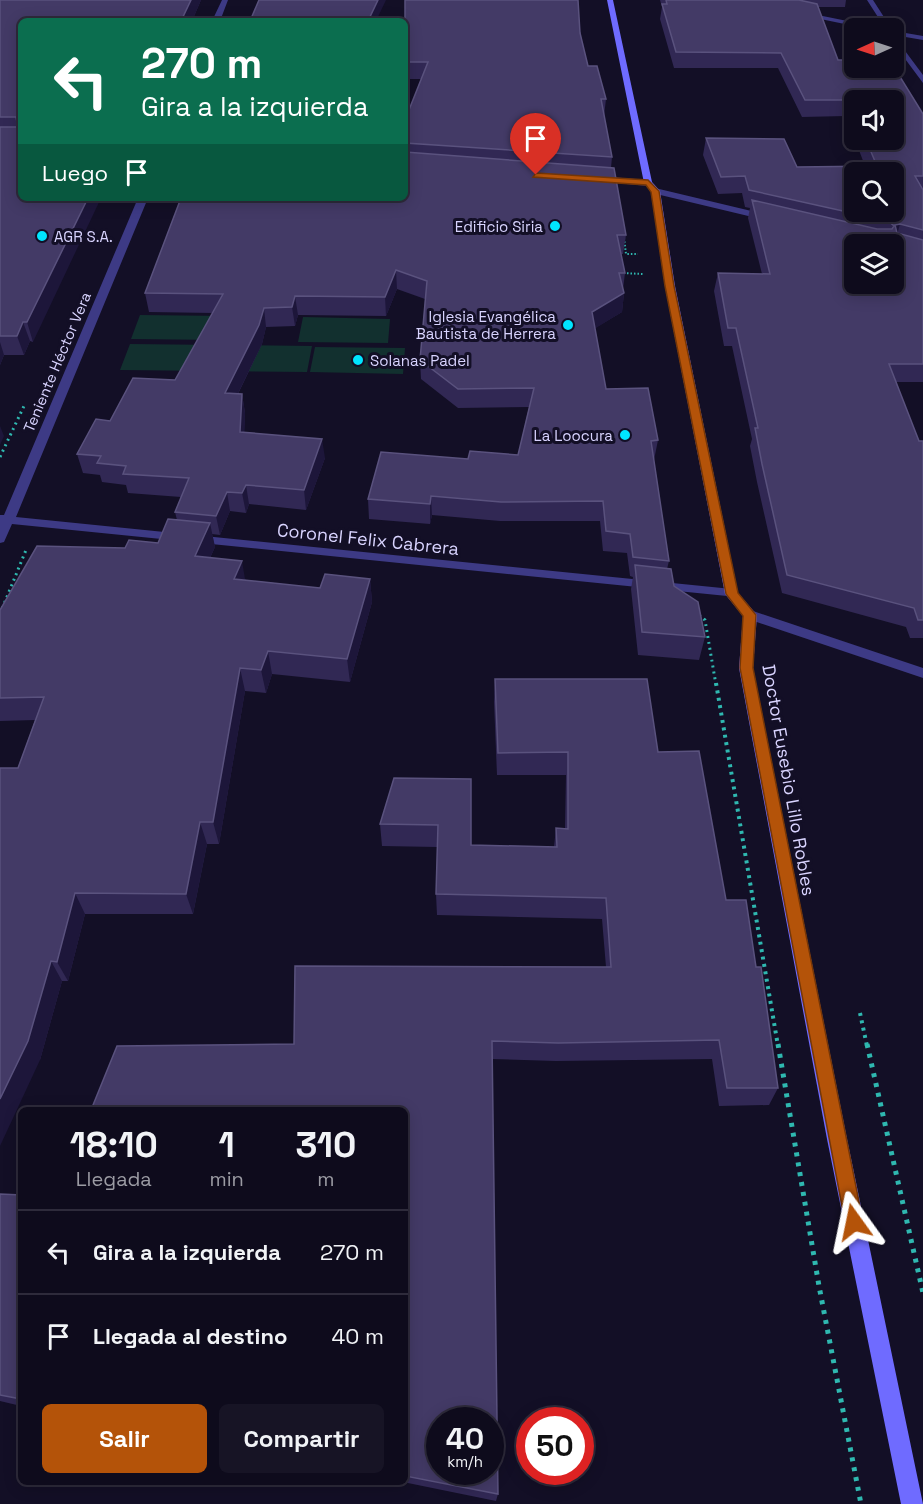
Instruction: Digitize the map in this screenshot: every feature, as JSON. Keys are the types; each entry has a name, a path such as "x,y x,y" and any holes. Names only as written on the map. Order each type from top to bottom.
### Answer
{"main road":[{"path":"610,0 652,187 732,594 750,615"},
{"name":"Doctor Eusebio Lillo Robles","path":"750,615 746,668 837,1138 913,1504"}],"street":[{"path":"217,18 225,0"},
{"path":"870,0 882,18"},
{"path":"795,12 844,22"},
{"path":"904,35 923,38"},
{"path":"904,53 923,81"},
{"path":"590,179 652,187 780,221"},
{"name":"Teniente Héctor Vera","path":"0,539 4,519 142,201"},
{"name":"Coronel Felix Cabrera","path":"4,519 732,594"},
{"path":"750,615 923,673"}],"path":[{"path":"623,231 626,254 642,254"},
{"path":"644,264 647,280"},
{"path":"620,273 646,274"},
{"path":"693,611 705,620 819,1286 861,1504"},
{"path":"860,1013 923,1293"}],"green space":[{"path":"140,315 227,316 221,340 131,339"},
{"name":"Solanas Padel","path":"303,317 390,319 388,343 298,342"},
{"path":"130,344 220,345 213,371 120,370"},
{"path":"222,345 312,346 307,372 215,371"},
{"name":"Solanas Padel","path":"315,347 405,348 403,374 310,372"}],"building":[{"path":"0,0 191,0 182,18 18,18 18,127 16,117 0,117"},
{"path":"259,0 378,0 369,18 251,18"},
{"path":"405,0 578,0 580,33 588,66 597,66 606,99 601,99 612,157 408,143 408,112 428,62 408,62 408,18 405,18"},
{"path":"666,0 799,0 817,4 838,60 844,60 844,78 901,78 923,114 923,176 915,176 923,190 923,230 900,224 895,225 897,233 901,234 844,234 844,294 904,294 904,235 923,240 923,364 889,364 919,441 923,441 923,620 918,620 914,608 787,575 762,464 755,428 758,428 736,328 728,328 718,273 770,274 752,200 877,229 892,229 894,226 889,222 904,222 904,162 875,162 870,150 904,150 904,90 844,90 844,100 805,100 781,53 676,52 662,4 667,4"},
{"path":"0,127 18,127 18,201 87,201 27,322 23,322 17,336 0,336"},
{"path":"706,138 784,139 797,167 844,166 844,211 749,190 745,176 721,177"},
{"path":"408,152 614,168 626,235 617,235 625,273 619,273 624,293 592,312 606,389 648,388 658,440 651,441 669,561 633,557 630,534 606,531 603,501 501,502 431,496 430,504 368,499 381,452 468,459 470,451 518,455 534,388 458,389 420,360 427,281 396,270 385,297 295,296 292,307 264,308 259,325 225,393 242,394 240,432 322,439 304,490 246,485 242,493 227,492 216,516 175,512 189,478 123,474 126,466 97,463 101,456 77,454 96,419 110,421 133,378 175,380 223,294 145,293 180,201 408,201"},
{"path":"168,519 210,523 195,556 242,561 234,579 320,588 325,574 370,579 347,659 268,651 261,670 240,668 213,822 200,822 186,894 75,893 57,962 51,961 28,1041 0,1099 0,768 18,768 44,697 0,698 0,610 37,546 125,548 129,540 158,543"},
{"path":"635,565 671,569 674,586 698,602 705,637 642,632"},
{"path":"495,679 647,679 658,752 699,751 726,900 746,900 756,967 761,967 778,1088 727,1088 719,1040 558,1043 492,1041 497,1407 426,1407 426,1480 408,1477 408,1107 92,1107 117,1046 294,1044 295,966 611,967 606,898 436,894 438,825 380,824 394,778 471,779 471,845 557,847 556,828 568,829 568,752 498,753"},
{"path":"0,1194 18,1195 18,1398 0,1395"},
{"path":"452,1485 498,1485 498,1494"}],"place":[{"name":"Edificio Siria","path":"555,226"},
{"name":"AGR S.A.","path":"42,236"},
{"name":"Iglesia Evangélica Bautista de Herrera","path":"568,325"},
{"name":"Solanas Padel","path":"358,360"},
{"name":"La Loocura","path":"625,435"}],"route":[{"path":"536,175 648,183 655,191 670,286 732,594 750,615 746,668 854,1222"}]}
